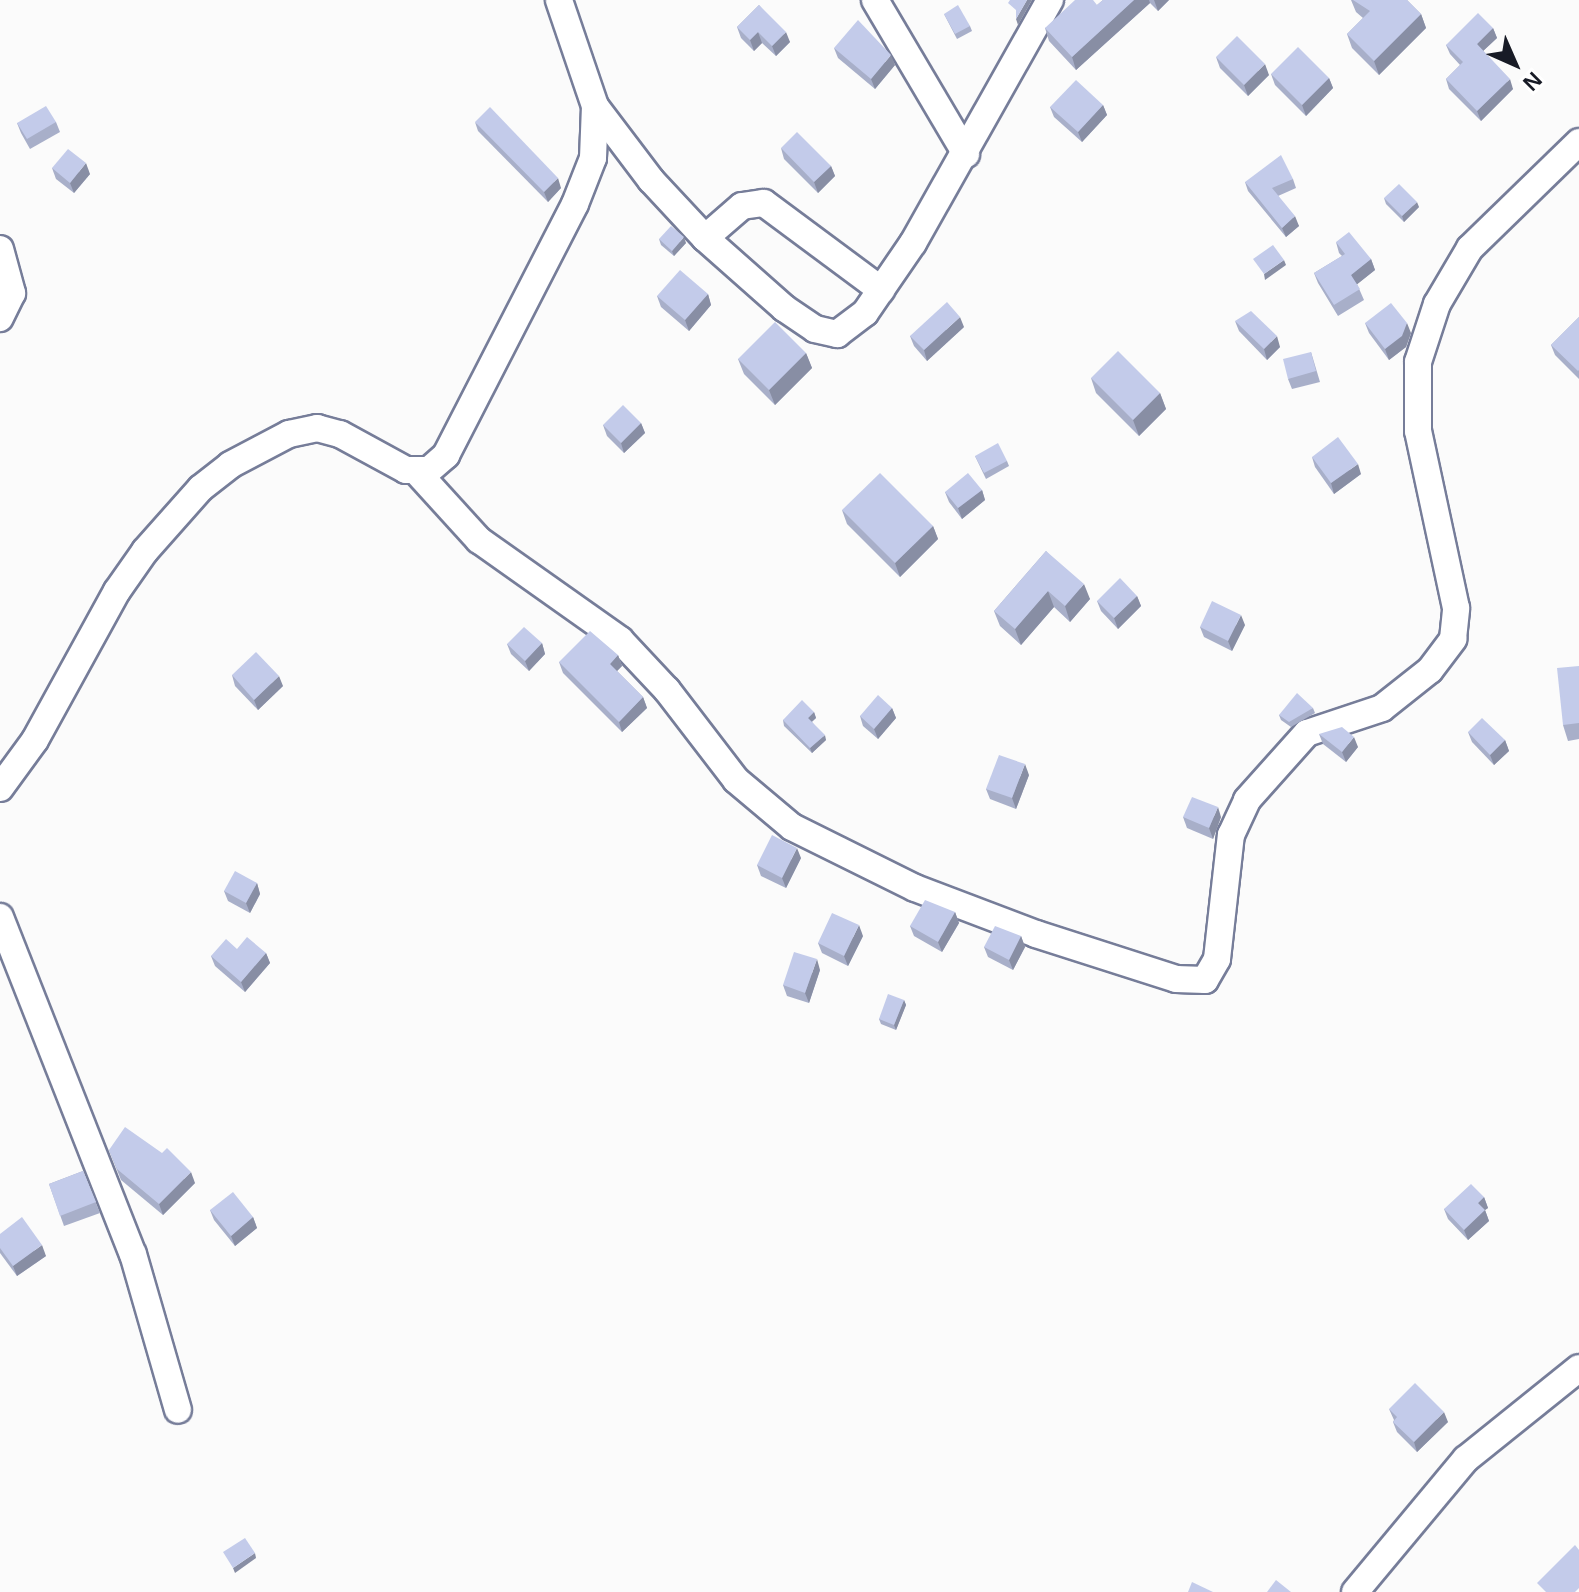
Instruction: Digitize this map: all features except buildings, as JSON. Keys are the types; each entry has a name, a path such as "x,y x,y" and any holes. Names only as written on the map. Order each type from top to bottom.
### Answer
{"street":[{"path":"418,473 439,463 457,436 585,183 596,134 595,106 559,0"},
{"path":"875,0 966,154"},
{"path":"595,106 651,180 705,238 784,308 826,333 837,334 855,324 881,290 966,154 1050,0"},
{"path":"0,788 35,740 117,591 145,551 201,488 230,465 289,434 317,428 340,434 395,466 418,473 479,540 620,640 667,690 736,780 792,827 915,888 1036,934 1176,979 1205,980 1217,959 1231,835 1247,800 1307,733 1382,708 1430,670 1453,639 1456,608 1418,431 1418,362 1437,304 1470,248 1579,142"},
{"path":"705,238 742,206 764,203 881,290"},
{"path":"0,249 12,293 0,318"},
{"path":"0,917 133,1254 178,1410"},
{"path":"1355,1592 1466,1459 1579,1368"}]}
